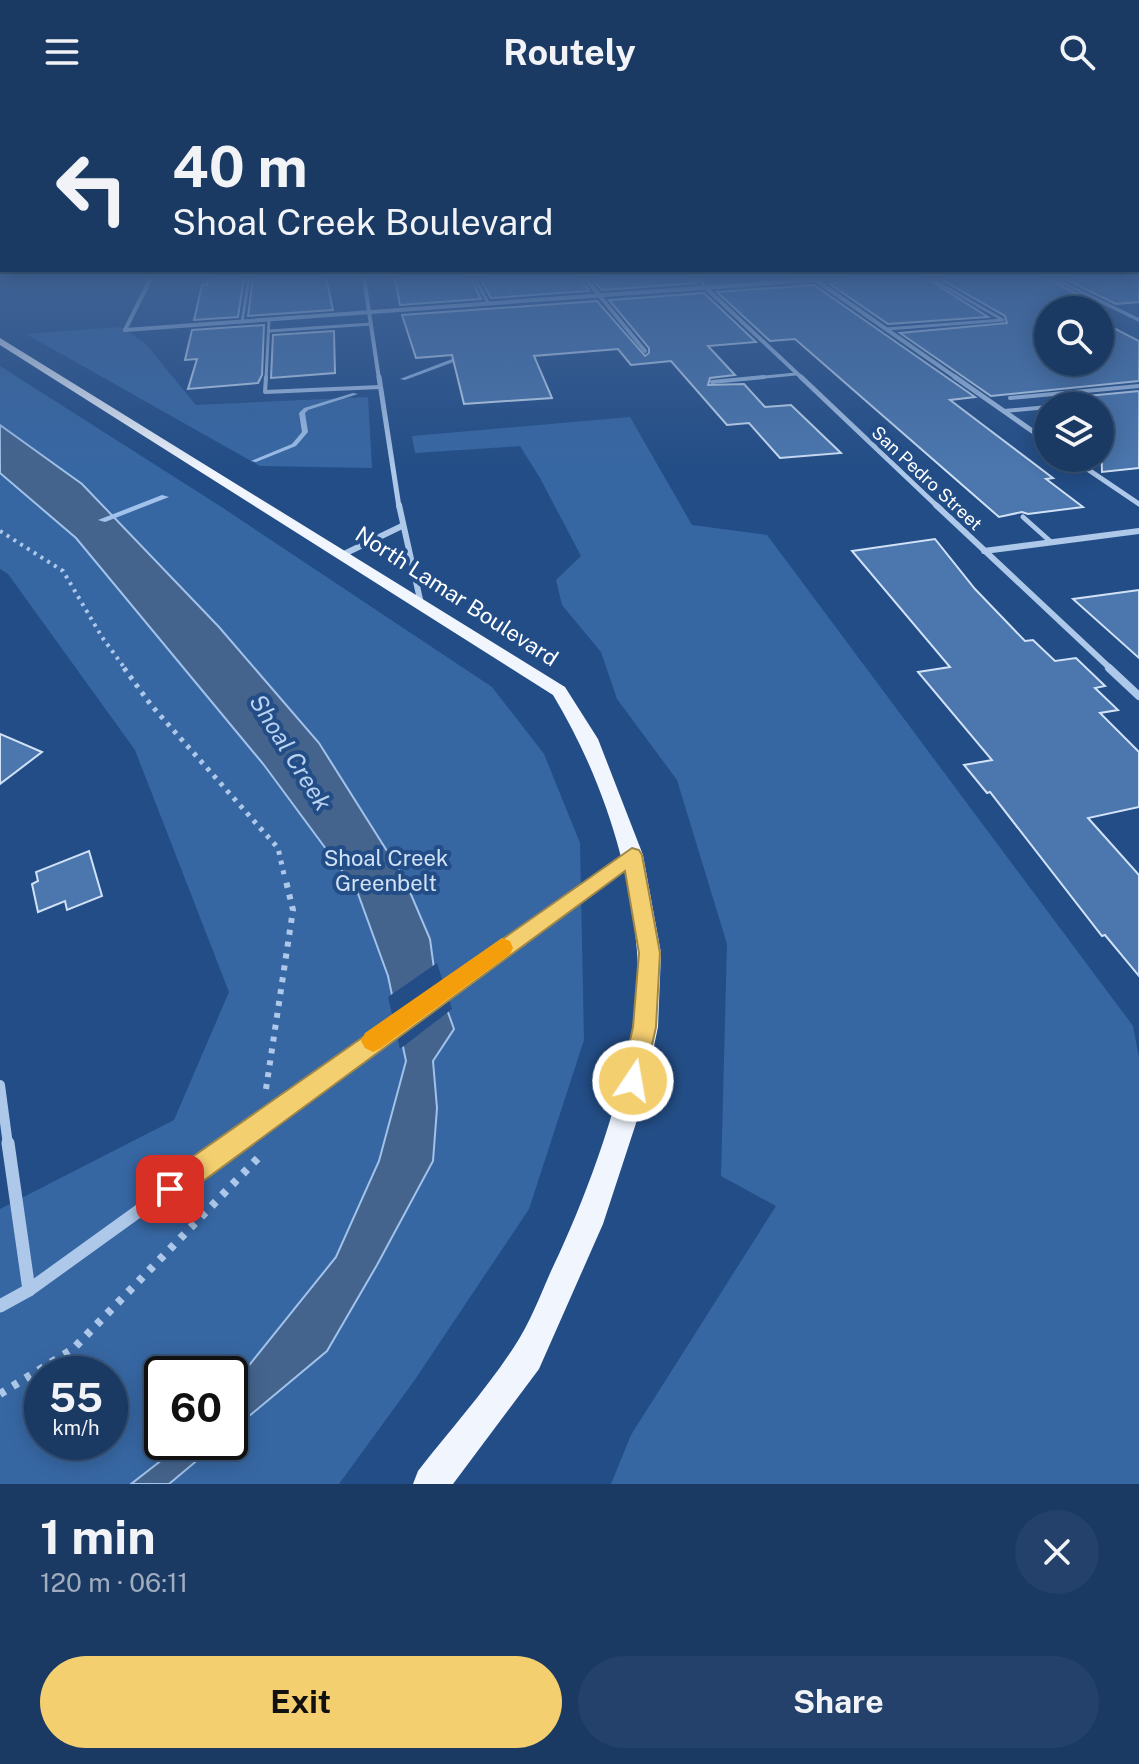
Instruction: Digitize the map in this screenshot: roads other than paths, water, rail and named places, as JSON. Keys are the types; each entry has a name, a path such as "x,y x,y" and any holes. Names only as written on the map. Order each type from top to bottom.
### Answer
{"main road":[{"name":"North Lamar Boulevard","path":"2,342 559,691 589,739 632,855 649,953 645,1027 627,1108 593,1214 527,1357 431,1484"}],"street":[{"path":"374,342 402,526 421,604"},
{"path":"638,342 645,351"},
{"name":"San Pedro Street","path":"763,342 1139,696"},
{"path":"906,342 1034,432"},
{"path":"1092,472 1139,504"},
{"path":"344,554 402,526"},
{"path":"984,551 1139,531"},
{"path":"0,1306 29,1290 632,855"},
{"path":"0,1085 29,1290"}],"lane":[{"path":"268,342 265,392 380,387"},
{"path":"712,382 796,374"},
{"path":"1010,398 1139,386"},
{"path":"1004,411 1034,408"},
{"path":"1023,517 1051,542"}],"water":[{"name":"Shoal Creek","path":"0,425 82,484 219,627 319,743 404,878 430,939 435,976 454,1029 433,1061 437,1108 433,1161 327,1351 248,1417 248,1367 336,1257 379,1161 406,1061 388,976 357,891 264,765 76,538 0,473"},
{"path":"162,1460 198,1460 169,1484 131,1484"}],"waterway":[{"path":"403,379 465,356"},
{"path":"254,461 294,445 305,432 302,413 306,409 355,394"},
{"path":"102,520 165,497"}],"park label":[{"name":"Shoal Creek Greenbelt","path":"386,870"}]}
